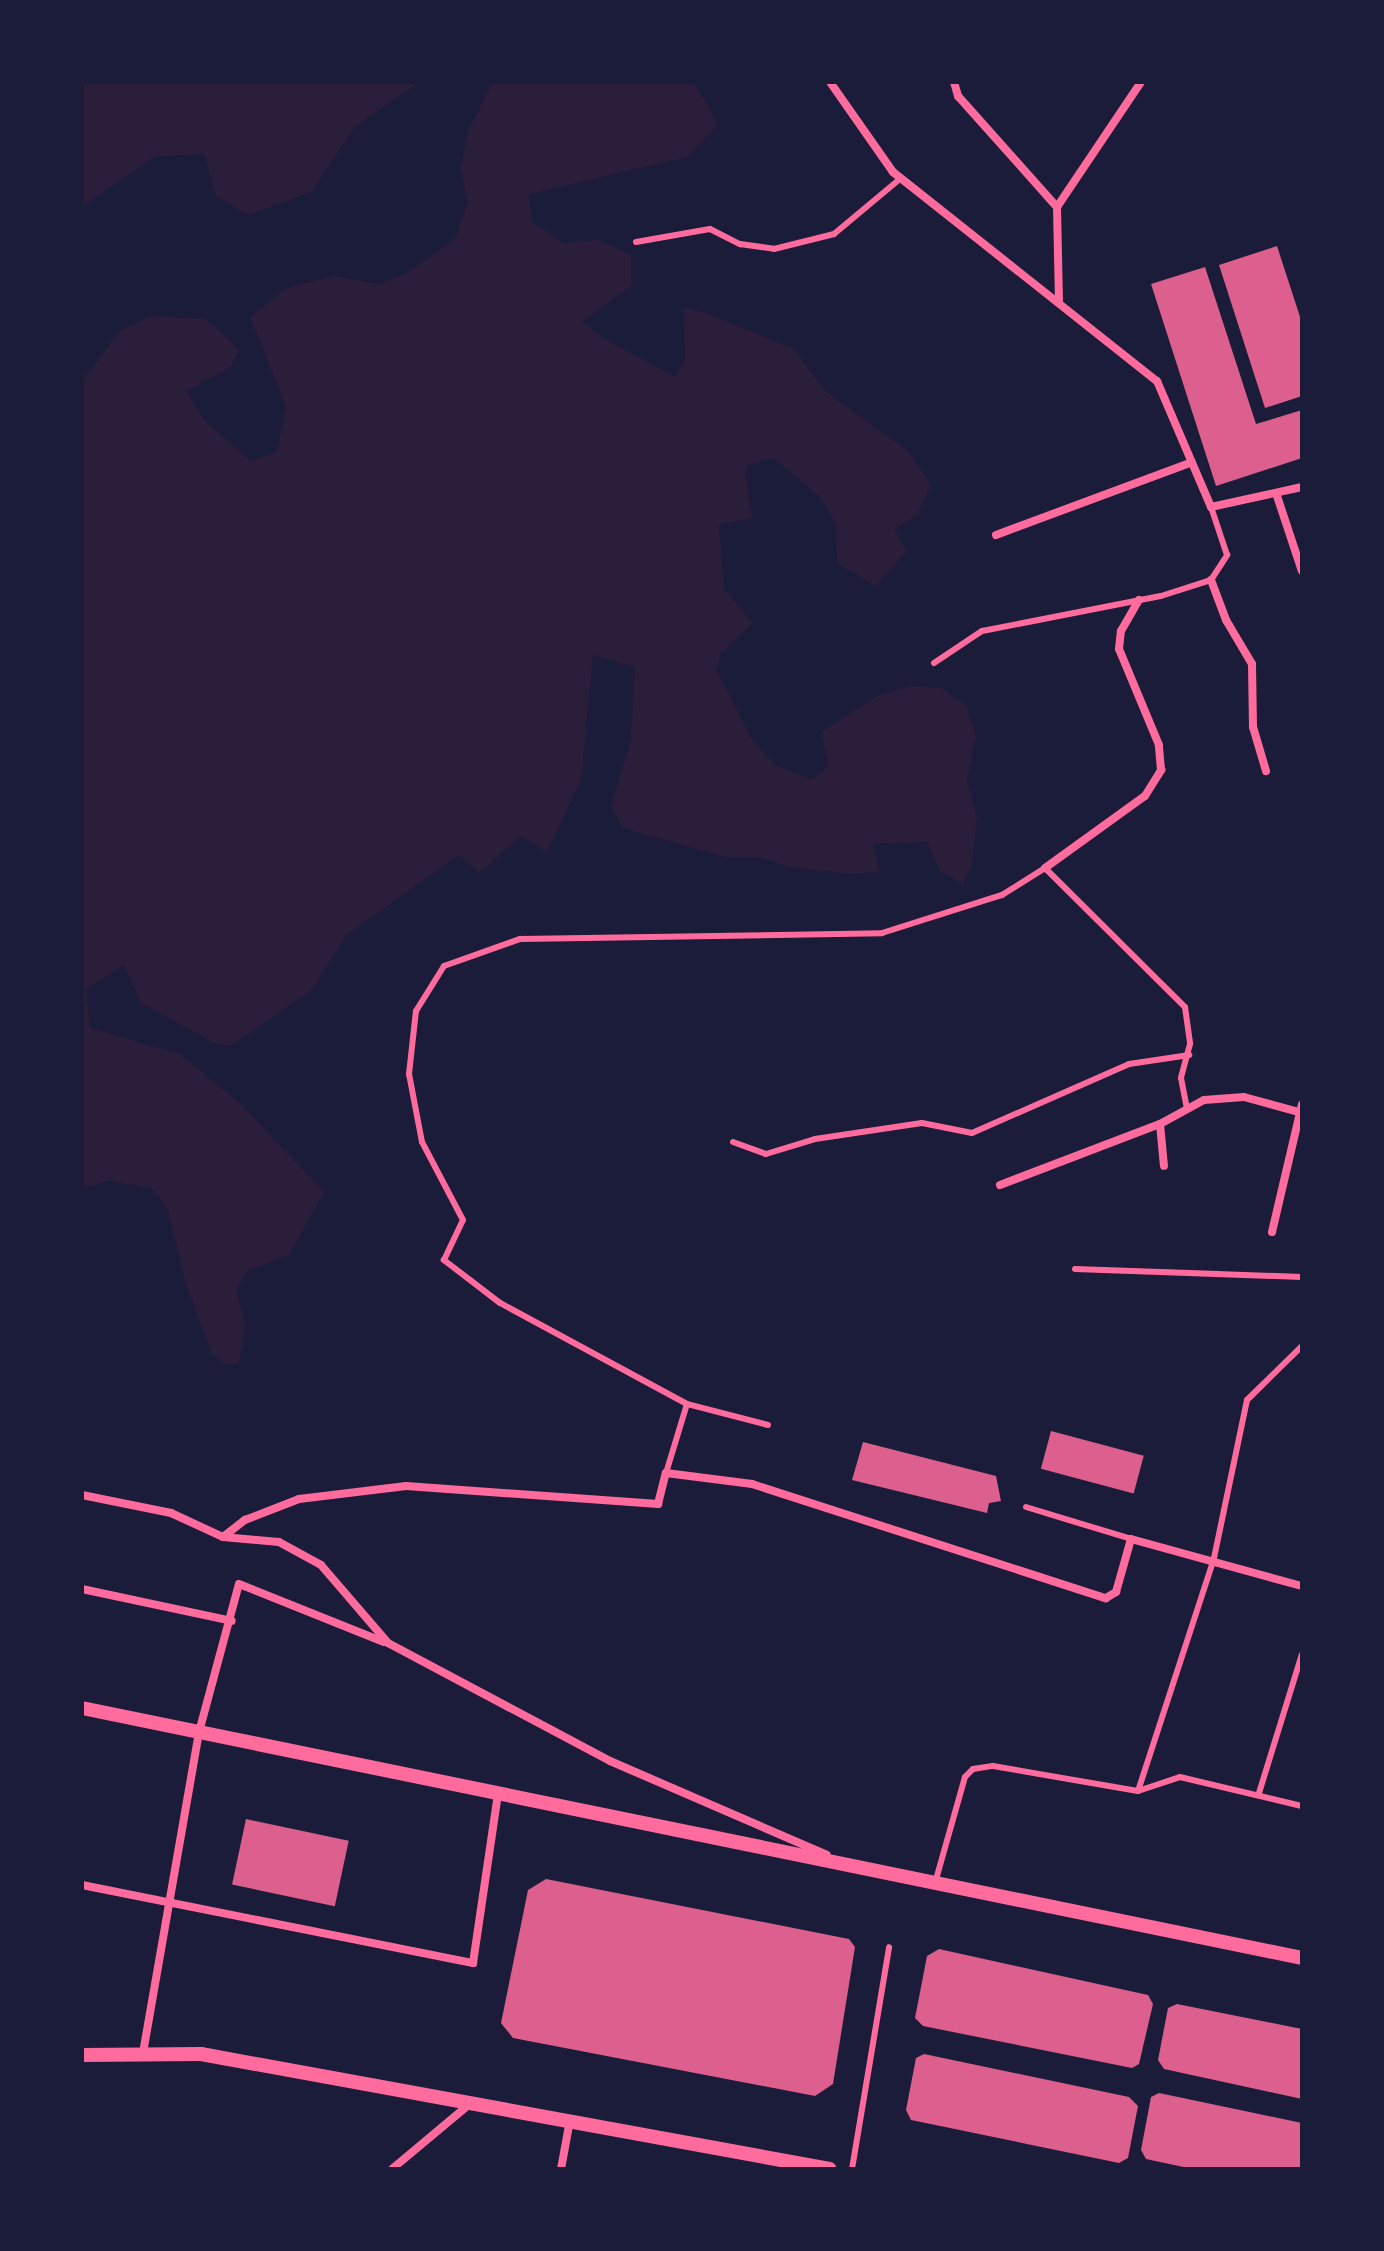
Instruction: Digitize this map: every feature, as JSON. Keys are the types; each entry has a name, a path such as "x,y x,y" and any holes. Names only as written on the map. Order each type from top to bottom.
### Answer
{"street":[{"path":"830,82 901,178 1157,381 1211,507 1277,496 1302,487"},
{"path":"954,82 958,96 1057,207"},
{"path":"1059,302 1057,207 1141,82"},
{"path":"996,535 1192,462"},
{"path":"1277,496 1302,571"},
{"path":"1211,580 1226,620 1252,664 1253,727 1266,771"},
{"path":"1045,868 1145,796 1161,770 1159,745 1119,649 1121,631 1139,600"},
{"path":"1000,1185 1160,1124 1204,1100 1244,1097 1301,1110 1272,1232"},
{"path":"1160,1124 1164,1166"},
{"path":"223,1537 245,1520 299,1499 406,1486 658,1504 666,1473 752,1484 1106,1598 1116,1592 1131,1539 1214,1558 1302,1586"},
{"path":"82,1495 171,1513 223,1537 279,1542 321,1565 388,1643"},
{"path":"143,2053 173,1903 199,1732 232,1621 239,1584 388,1643 610,1761 850,1865"},
{"path":"82,1589 232,1621"},
{"path":"82,1708 1302,1958"},
{"path":"82,1885 473,1963 498,1793"},
{"path":"82,2055 201,2054 570,2120 784,2165 830,2169"},
{"path":"392,2169 472,2103"},
{"path":"561,2169 570,2120"}],"lane":[{"path":"636,242 710,229 740,244 774,249 834,234 901,178"},
{"path":"934,663 982,631 1139,600 1211,580 1227,555 1211,507"},
{"path":"768,1425 687,1404 500,1303 444,1260 463,1220 422,1142 409,1074 409,1033 429,982 444,966 520,939 882,933 1002,895 1045,868 1185,1007 1189,1055 1181,1078 1187,1108"},
{"path":"733,1142 766,1154 815,1139 922,1123 972,1133 1129,1064 1189,1055"},
{"path":"1075,1269 1302,1277"},
{"path":"1138,1791 1214,1558 1247,1400 1302,1346"},
{"path":"666,1473 687,1404"},
{"path":"1026,1507 1131,1539"},
{"path":"1259,1793 1302,1654"},
{"path":"935,1883 965,1777 973,1769 993,1766 1138,1791 1180,1777 1259,1793 1302,1806"},
{"path":"852,2169 889,1947"}],"shaded area":[{"path":"82,82 419,82 355,127 311,192 248,215 216,196 204,154 154,157 82,207"},
{"path":"493,82 693,82 708,105 718,125 687,157 529,194 532,222 563,243 598,240 631,255 631,286 582,322 605,339 675,377 685,360 684,308 703,312 794,349 825,391 908,451 931,485 917,516 894,529 907,551 876,586 837,563 836,525 822,499 774,458 745,466 752,518 719,524 724,589 753,623 721,654 717,671 751,738 774,764 812,780 828,766 822,731 878,696 909,686 942,688 966,706 976,735 967,779 977,816 972,865 963,884 940,871 927,842 874,844 879,872 852,874 790,867 758,857 726,857 623,828 611,807 631,740 635,667 593,655 581,780 547,852 521,836 479,873 459,855 345,936 312,990 232,1045 216,1044 141,1003 124,965 86,989 90,1028 180,1054 243,1106 324,1192 289,1255 247,1271 236,1290 246,1325 239,1363 226,1365 212,1354 186,1284 167,1208 151,1188 109,1181 82,1188 82,381 119,332 151,316 206,319 240,350 230,368 186,391 204,420 251,461 277,452 286,407 250,317 286,288 334,276 380,284 410,271 456,238 467,203 461,168 468,130"}],"building":[{"path":"1277,246 1302,323 1302,396 1265,408 1219,265"},
{"path":"1205,267 1256,424 1302,410 1302,458 1216,486 1151,284"},
{"path":"1051,1431 1144,1456 1134,1494 1041,1469"},
{"path":"863,1442 996,1476 1001,1501 989,1503 987,1513 852,1480"},
{"path":"246,1819 349,1841 335,1906 232,1885"},
{"path":"546,1879 849,1939 855,1947 833,2084 815,2096 513,2038 501,2023 528,1890"},
{"path":"939,1949 1148,1995 1153,2004 1139,2064 1132,2068 923,2026 915,2018 927,1956"},
{"path":"1177,2004 1302,2029 1302,2099 1164,2069 1158,2060 1168,2008"},
{"path":"924,2054 1129,2097 1138,2106 1128,2158 1119,2163 911,2120 906,2110 916,2058"},
{"path":"1159,2093 1302,2123 1302,2169 1193,2169 1146,2159 1141,2150 1151,2097"}]}
